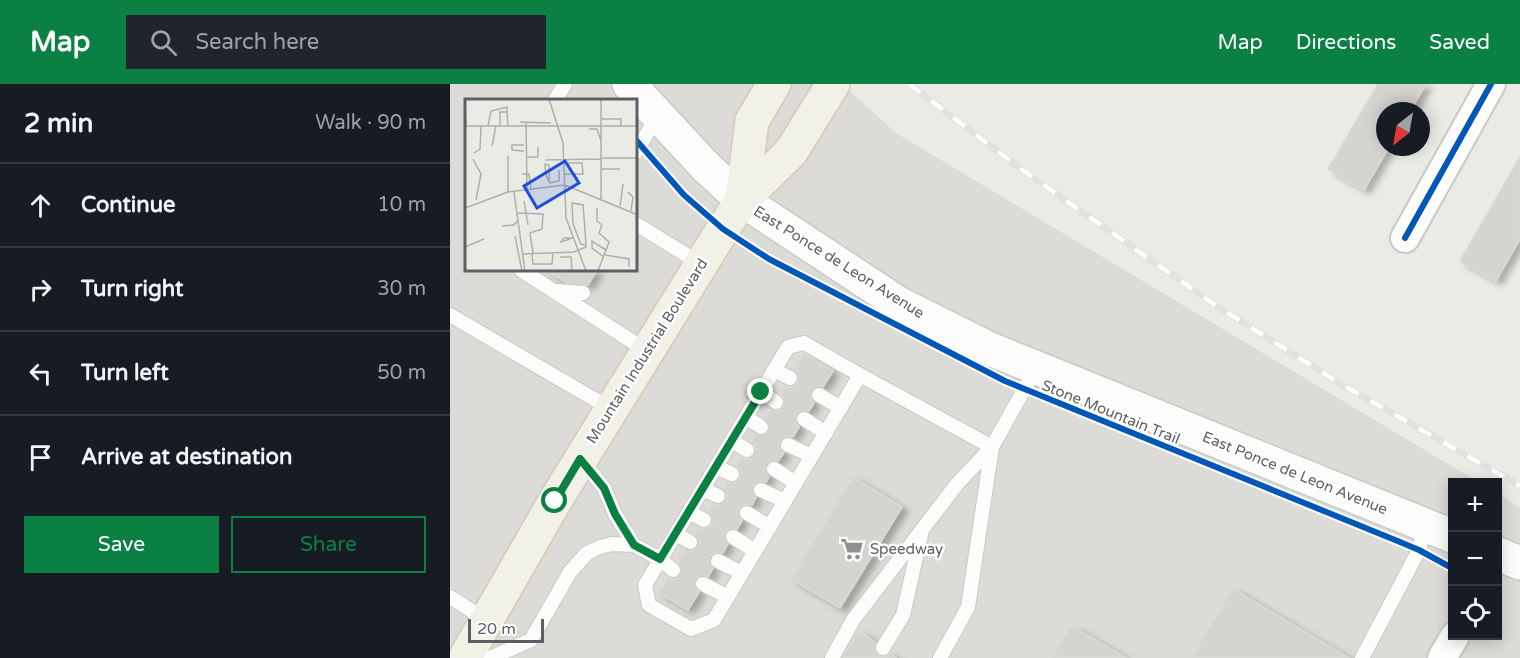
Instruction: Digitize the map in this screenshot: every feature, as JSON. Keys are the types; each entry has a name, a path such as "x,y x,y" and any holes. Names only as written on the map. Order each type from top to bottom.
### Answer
{"main road":[{"name":"East Ponce de Leon Avenue","path":"629,84 706,167 742,200 898,303 990,349 1438,531"},
{"path":"742,200 791,152 833,84"},
{"path":"742,200 752,121 773,86"},
{"name":"Mountain Industrial Boulevard","path":"465,658 549,510 742,200"}],"street":[{"path":"1405,238 1491,84"},
{"path":"1442,658 1453,640"}],"lane":[{"path":"557,99 565,84"},
{"path":"638,149 658,115"},
{"path":"638,225 701,264"},
{"path":"526,272 583,293"},
{"path":"542,272 647,351"},
{"path":"450,315 611,409"},
{"path":"860,375 714,620 691,629 649,605 645,585 788,347 804,343 992,447"},
{"path":"832,658 853,621 922,530 957,484 992,447 1036,368"},
{"path":"774,370 790,378"},
{"path":"761,392 776,402"},
{"path":"819,395 841,408"},
{"path":"746,417 761,427"},
{"path":"804,419 826,433"},
{"path":"732,441 747,450"},
{"path":"788,445 812,456"},
{"path":"940,658 968,607 992,447"},
{"path":"580,459 604,488 615,514 634,545"},
{"path":"716,467 732,474"},
{"path":"774,469 796,483"},
{"path":"703,489 718,496"},
{"path":"761,490 786,501"},
{"path":"689,512 704,520"},
{"path":"747,513 770,526"},
{"path":"884,648 903,615 922,530"},
{"path":"1362,658 1419,550 1438,531"},
{"path":"676,534 690,542"},
{"path":"732,537 755,551"},
{"path":"490,658 531,640 570,572 586,553 612,544 634,545 660,559 674,570"},
{"path":"718,561 742,573"},
{"path":"703,584 728,597"},
{"path":"450,597 487,620"}],"shaded area":[{"path":"450,84 842,84 896,133 1471,478 1448,478 1448,640 1502,640 1502,497 1520,508 1520,658 450,658"}],"building":[{"path":"1378,84 1426,84 1415,102 1376,102 1376,156 1384,156 1364,190 1328,169"},
{"path":"1520,157 1520,239 1496,281 1460,261"},
{"path":"549,272 596,272 588,285 567,283"},
{"path":"805,354 833,371 823,387 819,386 812,390 810,395 814,403 809,411 800,411 796,415 796,423 799,427 793,437 787,436 780,441 779,446 784,453 778,461 770,461 766,465 766,473 769,477 766,482 760,481 753,486 752,491 756,497 752,505 747,504 740,508 738,513 742,521 737,529 729,529 725,533 725,541 728,544 723,553 717,552 710,556 709,562 713,568 708,577 702,575 695,579 694,585 699,592 688,610 659,593 669,578 675,579 680,575 682,568 678,562 686,550 691,551 697,547 699,541 695,535 699,528 705,529 712,525 713,519 709,512 714,504 719,505 726,500 727,495 723,489 727,482 734,483 740,478 741,472 736,466 742,457 747,459 754,455 755,445 751,442 756,435 764,435 769,431 769,424 765,419 771,410 779,410 784,406 781,394 786,386 791,387 798,383 799,377 795,371"},
{"path":"853,477 902,507 840,608 791,579"},
{"path":"1233,589 1349,658 1191,658"},
{"path":"1072,626 1126,658 1052,658"},
{"path":"860,631 876,643 874,648 878,655 883,657 890,653 896,658 842,658"}],"railway":[{"path":"909,84 1021,169 1215,305 1341,384 1520,486"}],"cycle path":[{"path":"1405,238 1491,84"},
{"name":"Stone Mountain Trail","path":"638,142 684,195 723,229 769,259 1005,381 1400,542 1448,566"}],"place":[{"name":"Speedway","path":"852,549"}],"route":[{"path":"555,501 580,459 604,488 615,514 634,545 660,559 761,392"}]}
